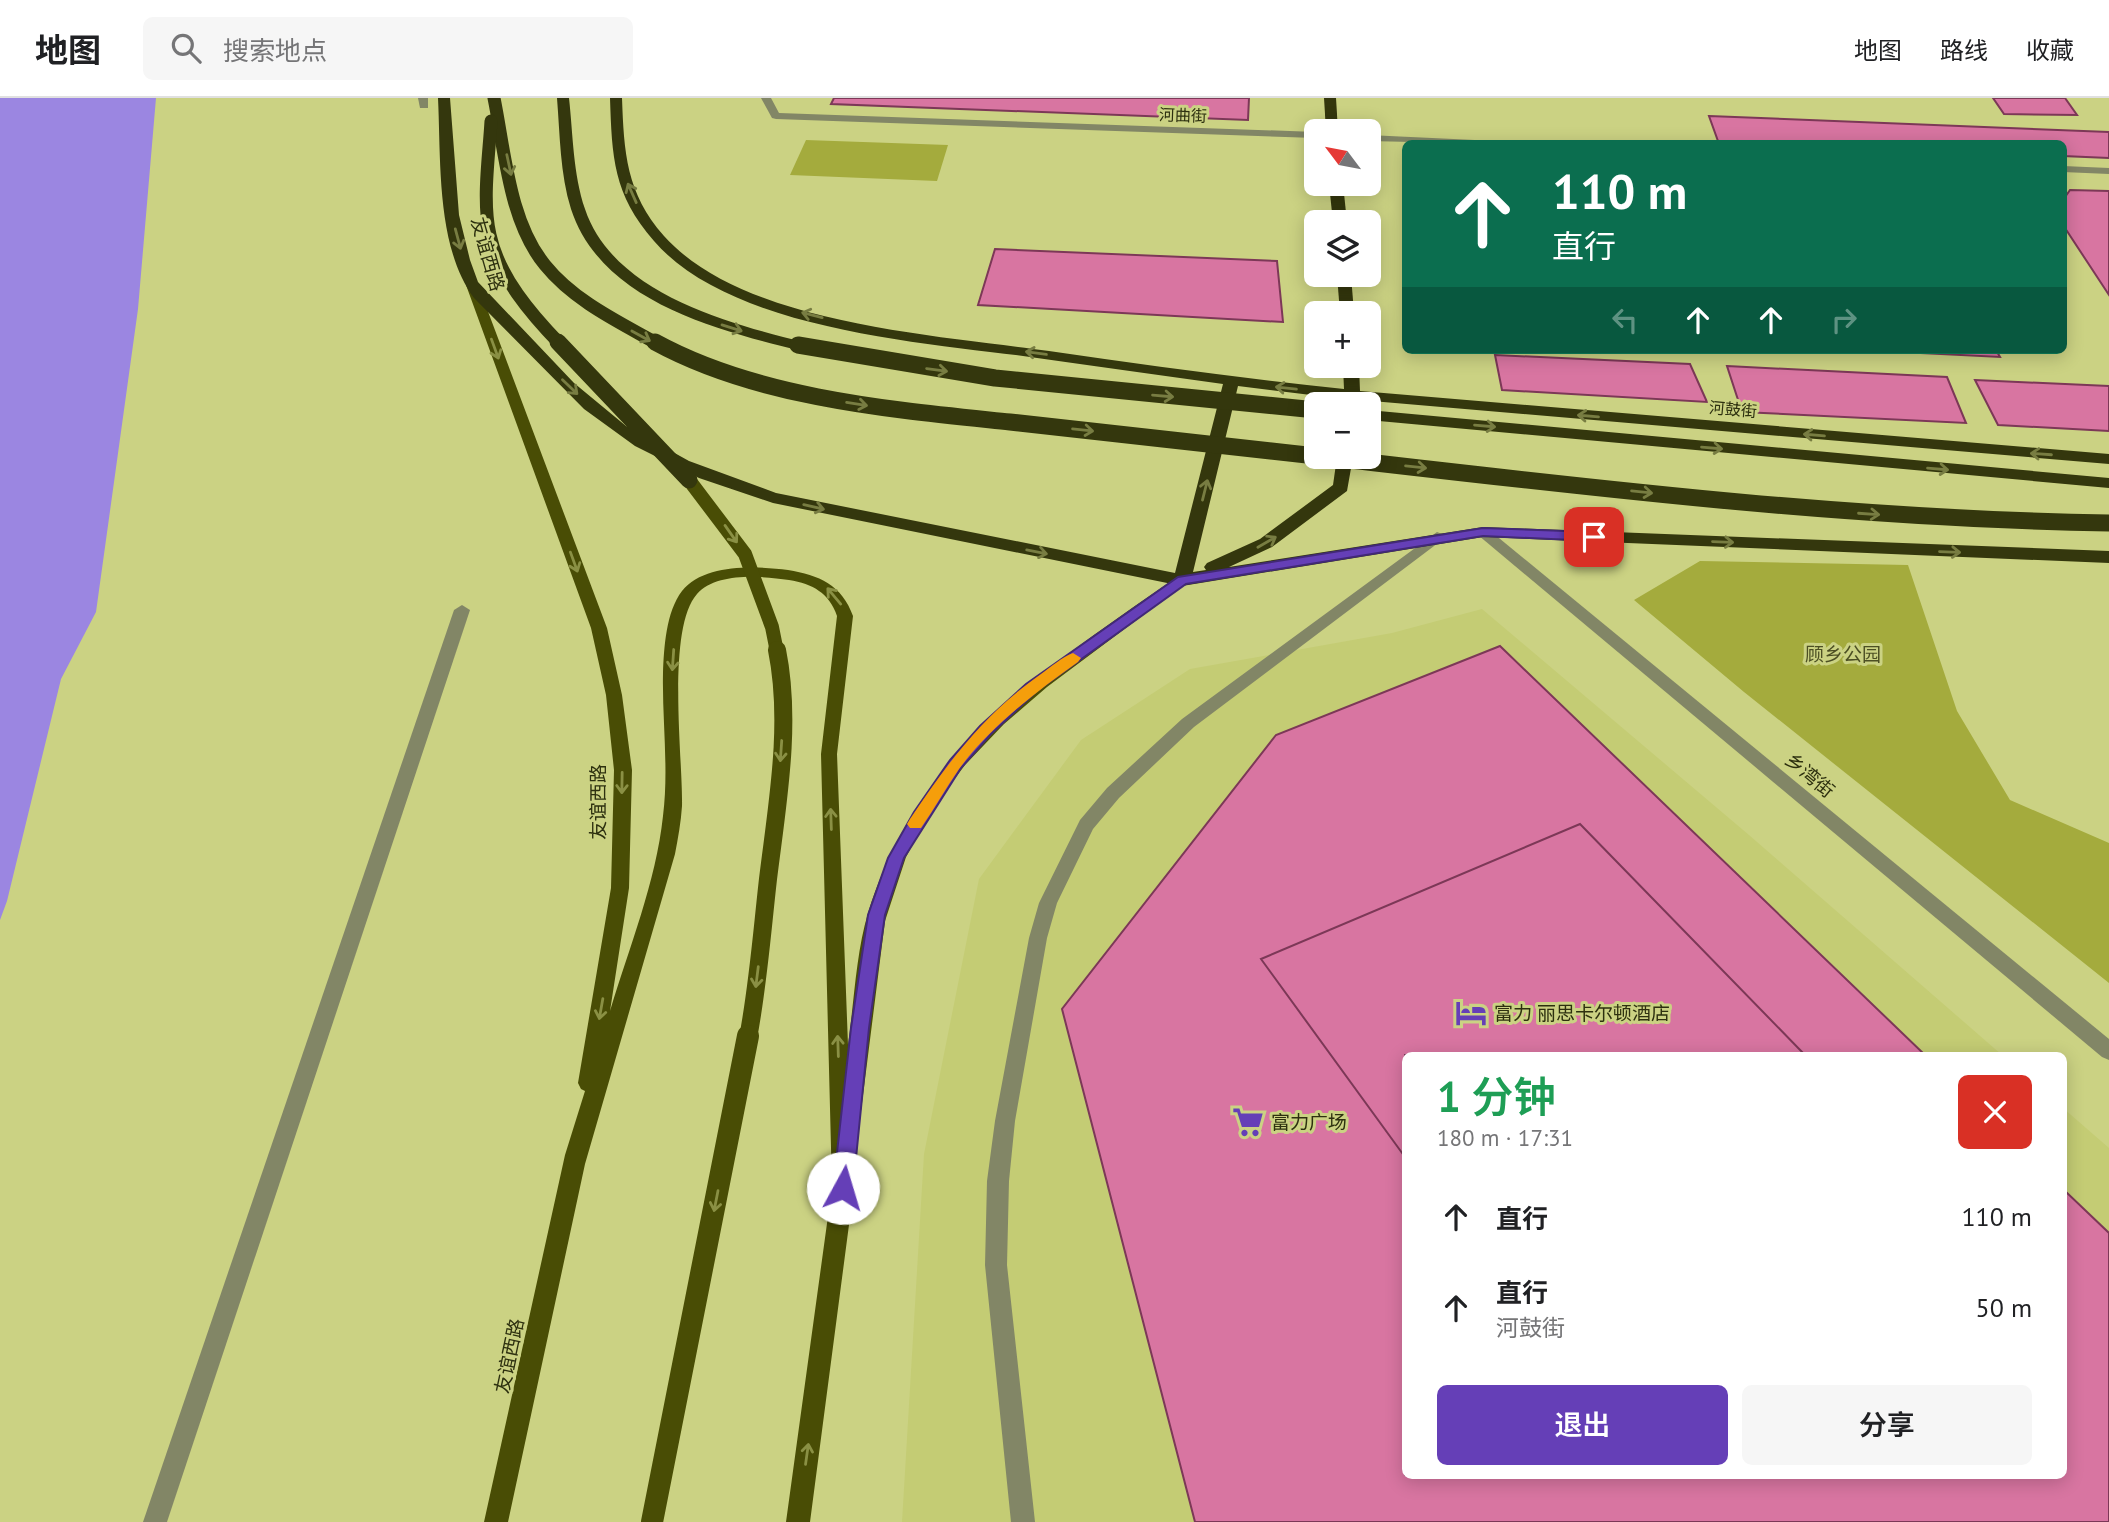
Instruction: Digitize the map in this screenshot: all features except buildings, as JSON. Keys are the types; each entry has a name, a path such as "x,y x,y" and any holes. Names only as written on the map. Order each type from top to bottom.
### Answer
{"highway":[{"name":"友谊西路","path":"444,98 455,232 472,285"},
{"path":"493,98 522,225 542,262 578,296 639,336 668,350 752,380 852,404 1304,455"},
{"path":"493,98 487,216 490,237 502,268 533,316 689,480"},
{"path":"563,98 575,199 582,220 598,246 621,269 650,291 710,321 787,343 916,367 1103,390 1304,409"},
{"name":"河鼓街","path":"617,98 618,157 632,195 650,227 666,247 688,266 727,287 776,306 866,327 1304,393"},
{"path":"1330,98 1331,119"},
{"path":"472,285 568,386 600,415 636,439 728,485 839,513 1182,580 1437,537 1483,532 2109,557"},
{"path":"1182,580 1231,382"},
{"name":"河鼓街","path":"1381,402 2109,459"},
{"path":"1381,416 2109,483"},
{"path":"1381,463 1774,506 1949,520 2109,523"},
{"path":"1182,580 1266,543 1341,487 1343,469"}],"main road":[{"name":"友谊西路","path":"472,285 599,628 614,695 623,770 620,888 574,1164 496,1522"},
{"path":"652,1522 752,1016 777,803 783,715 781,670 772,627 746,554 689,480"},
{"path":"574,1164 666,853 673,808 671,690 675,626 689,592 710,580 764,571 804,577 827,587 840,599 845,616 829,754 843,1188"},
{"path":"798,1522 843,1188 860,1028 877,915 896,858 919,817 955,764 986,730 1032,688 1182,580"}],"street":[{"name":"河曲街","path":"766,98 776,116 1304,135"},
{"path":"1381,139 1411,140"},
{"path":"2067,169 2109,172"},
{"name":"乡湾街","path":"1483,532 2109,1051"},
{"path":"1023,1522 996,1265 998,1181 1021,1029 1038,938 1048,903 1086,825 1113,793 1188,723 1437,537"},
{"path":"155,1522 462,610"}],"shaded area":[{"path":"0,98 156,98 138,309 96,612 61,679 7,901 0,920"},
{"name":"富力广场","path":"1482,609 1749,835 1999,1052 1402,1052 1402,1479 2067,1479 2067,1111 2109,1148 2109,1522 902,1522 924,1154 979,879 1081,740 1190,669 1392,633"}],"green space":[{"path":"806,140 948,145 937,181 790,175"},
{"name":"顾乡公园","path":"1700,561 1908,565 1957,711 2010,800 2109,843 2109,983 1744,692 1634,600"}],"slow traffic":[{"path":"915,824 955,764 986,730 1032,688 1073,658"}],"place":[{"name":"富力 丽思卡尔顿酒店","path":"1471,1013"},
{"name":"富力广场","path":"1248,1122"}],"route":[{"path":"843,1188 860,1028 877,915 896,858 919,817 955,764 986,730 1032,688 1182,580 1437,537 1483,532 1594,537"}]}
